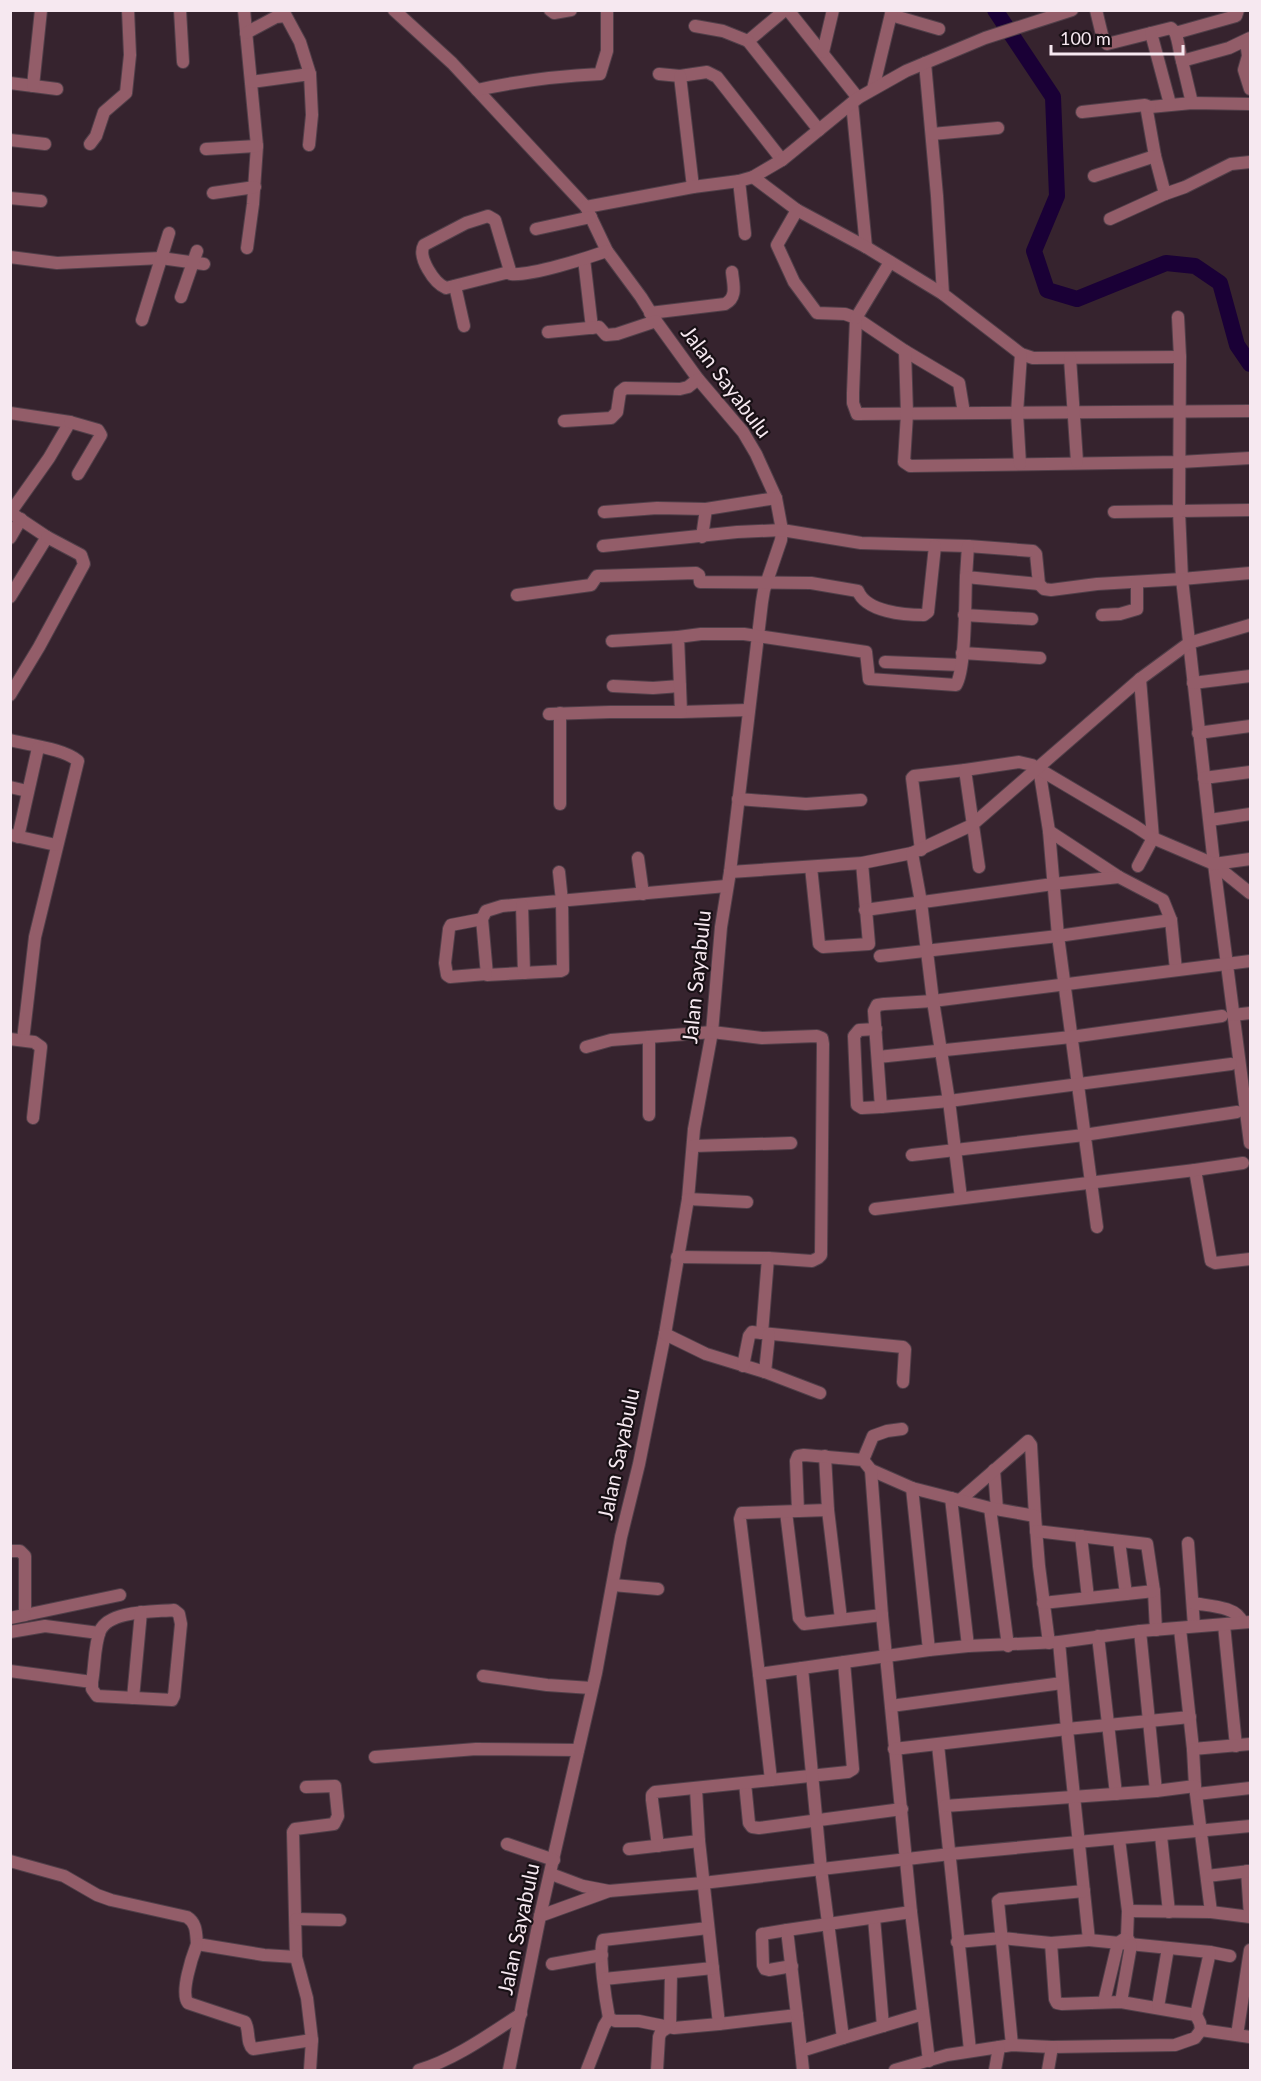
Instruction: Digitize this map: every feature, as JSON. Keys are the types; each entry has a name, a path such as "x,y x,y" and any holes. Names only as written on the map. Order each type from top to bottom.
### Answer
{"street":[{"path":"33,86 41,10"},
{"path":"90,144 96,136 104,112 126,93 129,55 128,10"},
{"path":"180,10 183,62"},
{"path":"244,10 257,146 255,187 247,248"},
{"name":"Jalan Sayabulu","path":"394,10 452,63 588,212 607,251 653,317 698,379 743,432 776,498 782,530 762,602 730,873 726,886 712,1032 693,1146 688,1199 664,1334 596,1673 540,1916 509,2070"},
{"path":"550,10 554,13 571,10"},
{"path":"477,90 514,82 600,74 607,51 607,10"},
{"path":"747,41 786,10 823,52 855,101 866,247"},
{"path":"823,52 833,10"},
{"path":"536,229 588,212 753,177 782,160 873,88 906,71 985,38 1072,10"},
{"path":"1096,10 1103,39 1107,44 1171,28 1180,46 1179,52 1192,103"},
{"path":"1175,32 1236,16 1238,10"},
{"path":"873,88 891,13 939,29"},
{"path":"246,33 276,17 286,16 300,42 310,74 312,115 309,145"},
{"path":"695,26 723,31 747,41 819,130"},
{"path":"1151,33 1170,104"},
{"path":"1182,61 1249,40 1244,70 1251,89"},
{"path":"925,63 943,294"},
{"path":"659,75 681,76 707,72 717,77 782,160"},
{"path":"251,82 310,74"},
{"path":"681,76 693,188"},
{"path":"10,83 57,88"},
{"path":"1082,112 1145,105 1150,107 1192,103 1251,105"},
{"path":"1150,107 1147,111 1165,194"},
{"path":"932,135 998,128"},
{"path":"10,140 45,144"},
{"path":"206,149 257,146"},
{"path":"1094,176 1155,156"},
{"path":"1110,219 1185,187 1231,164 1251,162"},
{"path":"753,177 797,210 866,247 943,294 1021,354 1033,357 1070,358 1180,357"},
{"path":"739,181 745,234"},
{"path":"213,193 255,187"},
{"path":"10,198 41,201"},
{"path":"797,210 777,245 794,282 818,313 845,314 856,318 959,383 964,413"},
{"path":"509,272 495,220 488,216 466,223 422,248 422,255 439,285 446,288 509,272 523,273 584,259 607,251"},
{"path":"142,320 169,232"},
{"path":"10,256 57,263 198,258 181,297"},
{"path":"584,259 592,328"},
{"path":"890,262 856,318 853,393 857,414 1251,411"},
{"path":"548,332 599,327 606,334 618,334 653,317 725,304 732,301 734,295 732,272"},
{"path":"455,286 464,326"},
{"path":"1178,317 1179,511 1182,579 1226,963 1227,1016 1241,1062 1244,1111 1251,1143"},
{"path":"905,351 907,414 904,462 910,466 1180,462 1251,458"},
{"path":"1020,464 1017,413 1021,354"},
{"path":"1070,358 1077,462"},
{"path":"564,421 611,418 617,412 620,392 625,388 680,389 688,387 698,379"},
{"path":"12,416 70,422 98,430 101,435 78,474"},
{"path":"10,538 14,515 70,422"},
{"path":"604,512 657,508 706,509 776,498"},
{"path":"702,537 706,509"},
{"path":"1114,512 1251,510"},
{"path":"10,695 84,564 81,555 47,537 14,515"},
{"path":"603,546 782,530 861,543 968,546 1033,551 1036,554 1039,584"},
{"path":"10,597 47,537"},
{"path":"517,595 591,585 597,576 696,573 699,574 700,582 811,583 855,590 863,600 894,613 924,615 928,612 936,546"},
{"path":"612,641 719,634 758,637 866,652 869,678 872,680 954,686 958,682 962,659 968,546"},
{"path":"966,576 1039,584 1044,589 1051,590 1097,584 1251,573"},
{"path":"1102,615 1120,614 1137,609 1137,582"},
{"path":"964,615 1032,619"},
{"path":"730,873 862,863 917,851 972,825 1140,680 1189,643 1251,625"},
{"path":"678,637 681,712"},
{"path":"885,662 1040,658"},
{"path":"1193,683 1251,676"},
{"path":"1138,866 1153,838 1140,680"},
{"path":"613,686 653,688 680,686"},
{"path":"560,804 555,713 748,710"},
{"path":"1198,734 1251,726"},
{"path":"10,740 38,748 52,749 74,757 78,761 35,937 17,1039 37,1043 41,1050 33,1118"},
{"path":"38,748 14,836 56,845"},
{"path":"961,1198 926,951 912,778 1019,762 1039,768 1153,838 1214,864 1251,893"},
{"path":"1039,768 1049,831 1058,936 1097,1227"},
{"path":"965,770 980,867"},
{"path":"1204,778 1251,772"},
{"path":"10,787 27,791"},
{"path":"738,799 806,804 861,800"},
{"path":"1210,820 1251,814"},
{"path":"1049,831 1119,877 1160,898 1171,920 1176,970"},
{"path":"638,858 644,894"},
{"path":"1214,864 1251,859"},
{"path":"811,867 820,946 869,944 862,863"},
{"path":"482,919 456,923 450,927 445,963 447,975 450,977 561,971 563,969 562,901 559,872"},
{"path":"865,910 1119,877"},
{"path":"486,974 482,919 486,911 522,905 726,886"},
{"path":"522,905 525,973"},
{"path":"880,956 1058,936 1171,920"},
{"path":"881,1107 874,1011 877,1005 933,1001 1251,961"},
{"path":"878,1057 1071,1037 1251,1013"},
{"path":"876,1029 859,1030 854,1036 857,1105 862,1108 949,1101 1241,1062"},
{"path":"586,1047 611,1041 712,1032 762,1038 817,1036 822,1038 820,1255 812,1261 677,1257"},
{"path":"649,1037 650,1115"},
{"path":"912,1155 1084,1135 1244,1111"},
{"path":"693,1146 791,1143"},
{"path":"875,1209 1243,1163"},
{"path":"1195,1170 1211,1261 1215,1263 1251,1259"},
{"path":"688,1199 747,1202"},
{"path":"765,1372 768,1258"},
{"path":"743,1366 750,1333 765,1333 903,1347 906,1354 903,1382"},
{"path":"664,1334 706,1354 765,1372 819,1393"},
{"path":"902,1430 886,1431 873,1436 867,1465 888,1655 894,1749 929,2061"},
{"path":"955,1499 994,1470 1024,1442 1029,1441 1043,1603 1062,1683 1089,1940"},
{"path":"882,1615 804,1624 799,1618 792,1512 798,1456 825,1456 867,1465 912,1488 1035,1516"},
{"path":"825,1456 828,1510 841,1619"},
{"path":"994,1470 993,1508 1008,1646"},
{"path":"912,1488 929,1650"},
{"path":"955,1499 968,1646"},
{"path":"771,1780 740,1515 828,1510"},
{"path":"1036,1531 1147,1544 1154,1591 1156,1630"},
{"path":"1081,1536 1088,1598"},
{"path":"1119,1541 1126,1594"},
{"path":"1188,1543 1194,1626"},
{"path":"10,1551 20,1551 25,1556 25,1615"},
{"path":"613,1585 658,1589"},
{"path":"1043,1603 1154,1591"},
{"path":"10,1618 120,1595"},
{"path":"1193,1603 1237,1613 1246,1622"},
{"path":"174,1610 180,1617 180,1629 173,1699 169,1701 97,1696 92,1689 92,1682 99,1633 110,1620 141,1612 174,1610"},
{"path":"133,1698 141,1612"},
{"path":"759,1674 929,1650 1054,1642 1140,1631 1246,1622"},
{"path":"1224,1625 1236,1746"},
{"path":"10,1632 45,1626 99,1633"},
{"path":"1180,1629 1211,1912"},
{"path":"1140,1631 1156,1791"},
{"path":"1098,1636 1116,1794"},
{"path":"658,1846 652,1795 655,1792 848,1772 853,1769 844,1662"},
{"path":"802,1668 821,1869 843,2038"},
{"path":"10,1671 92,1682"},
{"path":"483,1676 547,1685 591,1688"},
{"path":"891,1706 1062,1683"},
{"path":"894,1749 1190,1717"},
{"path":"1193,1749 1251,1744"},
{"path":"938,1745 970,2050"},
{"path":"375,1756 476,1749 578,1750"},
{"path":"745,1783 749,1823 752,1827 759,1828 902,1809"},
{"path":"306,1787 335,1786 338,1816 334,1824 295,1829 293,1832 296,1957 307,1998 312,2040 310,2070"},
{"path":"945,1806 1156,1791 1251,1788"},
{"path":"696,1789 703,1883 719,2024"},
{"path":"540,1916 609,1891 703,1883 950,1854 1251,1826"},
{"path":"1161,1836 1169,1912"},
{"path":"1119,1839 1128,1911 1121,2002"},
{"path":"629,1849 699,1841"},
{"path":"507,1844 554,1860"},
{"path":"10,1861 64,1876 97,1895 111,1900 187,1917 192,1920 196,1929 197,1944 187,1981 185,1997 188,2004 245,2022 248,2028 249,2045 253,2049 312,2040"},
{"path":"1128,1911 1211,1912 1251,1917 1249,1871 1207,1876"},
{"path":"551,1874 583,1886 609,1891"},
{"path":"995,2070 1005,2046 1002,1938 997,1905 1001,1899 1084,1890"},
{"path":"792,1966 769,1970 763,1965 762,1934 829,1922 911,1912"},
{"path":"874,1918 883,2026"},
{"path":"296,1919 340,1920"},
{"path":"587,2070 609,2018 602,1943 607,1938 708,1928"},
{"path":"787,1930 803,2070"},
{"path":"957,1942 1002,1938 1052,1943 1089,1940 1126,1942 1230,1956"},
{"path":"1104,2002 1126,1942"},
{"path":"1052,1943 1057,2003 1121,2002 1196,2015"},
{"path":"197,1944 264,1955 296,1957"},
{"path":"1158,2007 1167,1948"},
{"path":"1237,2035 1251,1950"},
{"path":"895,2070 970,2050 1005,2046 1175,2045 1195,2038 1201,2030 1196,2015 1210,1952"},
{"path":"552,1964 602,1955"},
{"path":"604,1979 713,1968"},
{"path":"670,2026 671,1973"},
{"path":"419,2070 428,2068 469,2047 520,2013"},
{"path":"801,2051 923,2014"},
{"path":"609,2018 615,2021 639,2020 679,2028 797,2015"},
{"path":"657,2070 659,2037 661,2032 670,2026"},
{"path":"1201,2030 1251,2037"},
{"path":"1048,2070 1052,2047"}],"waterway":[{"path":"995,10 1053,97 1057,196 1034,251 1047,290 1077,299 1166,263 1195,266 1220,283 1237,345 1250,364"}]}
